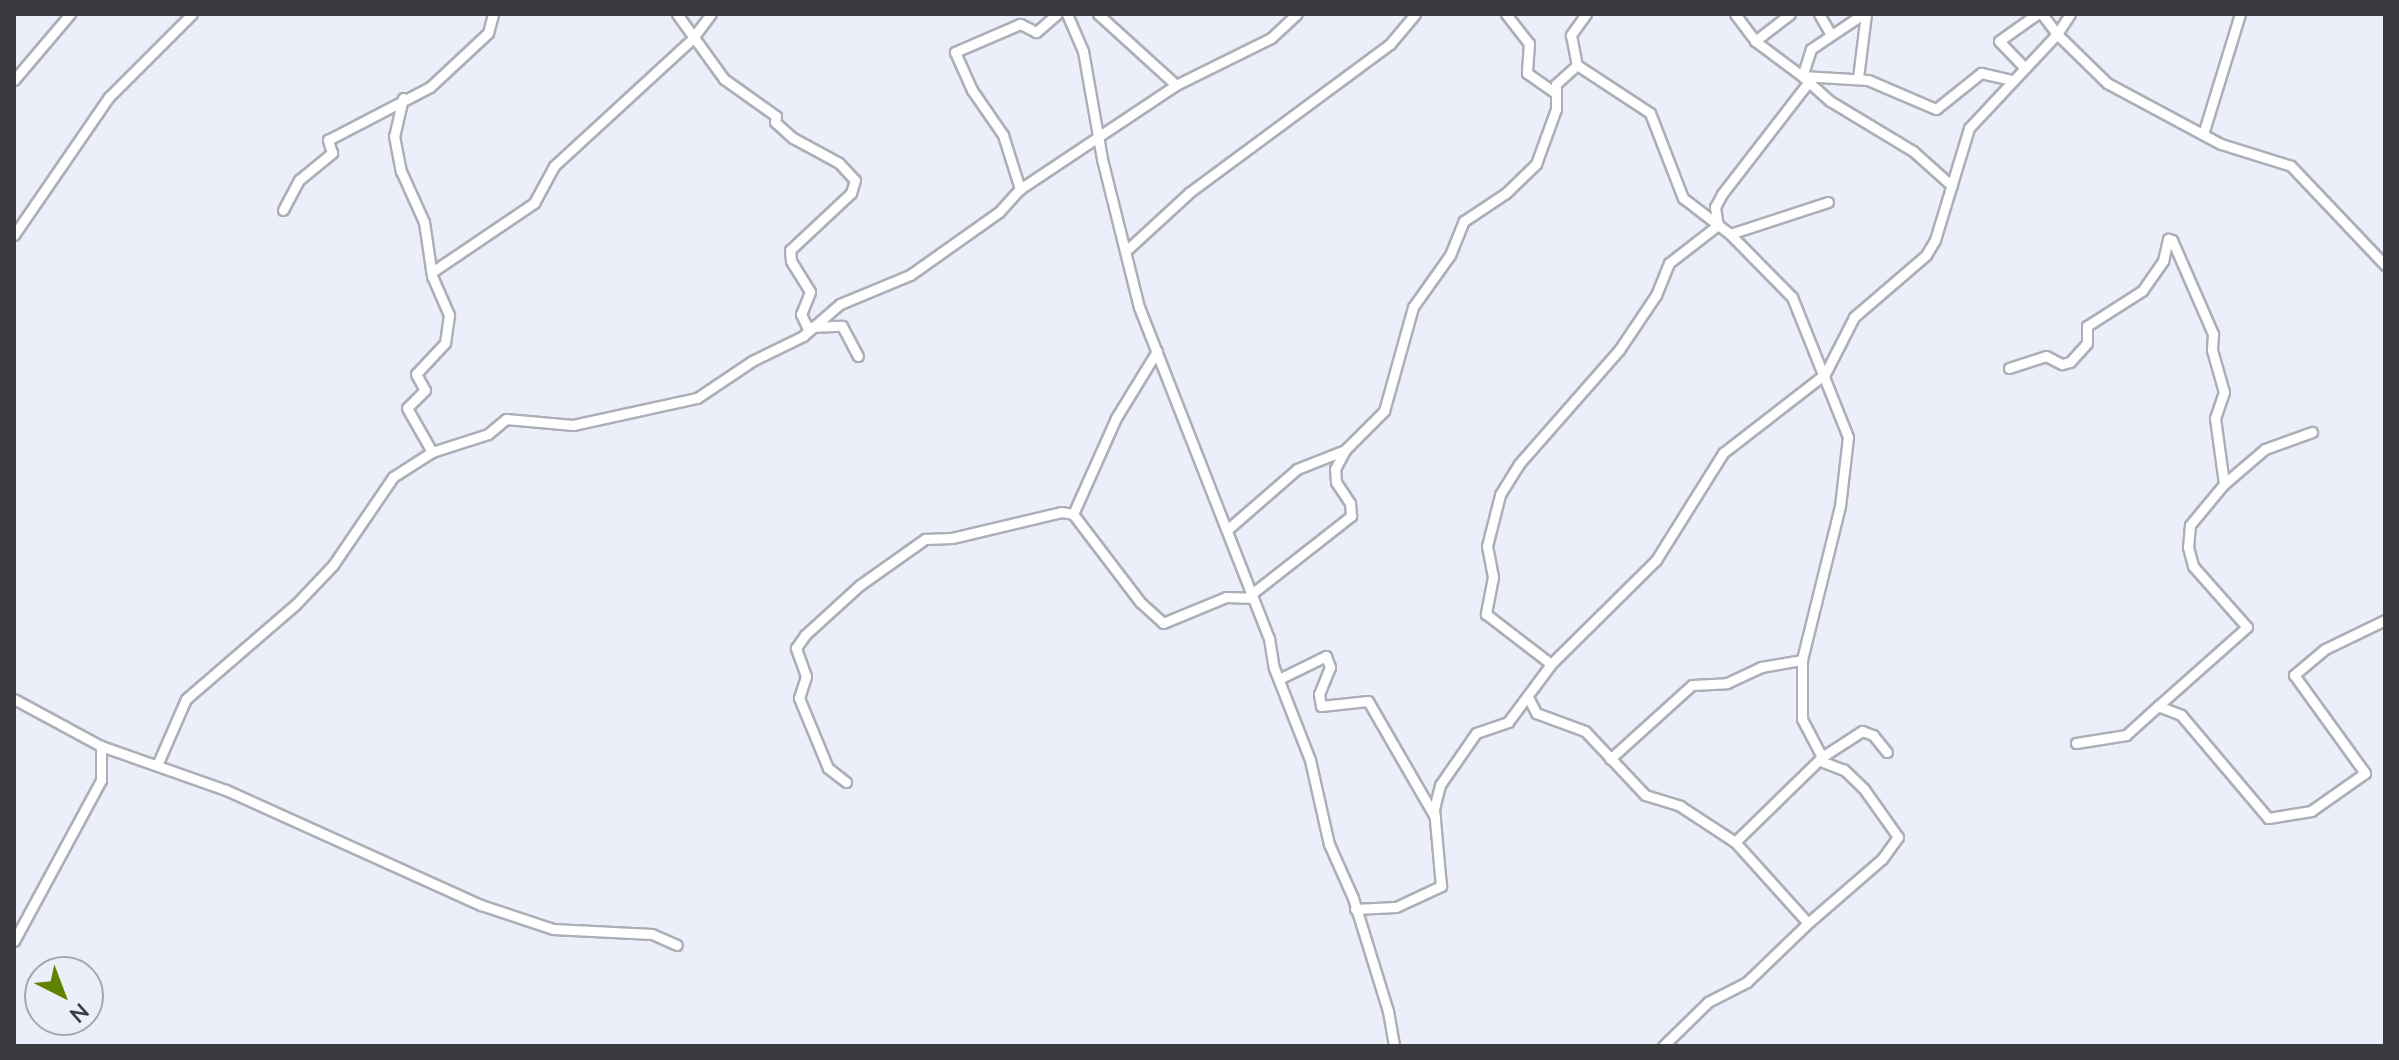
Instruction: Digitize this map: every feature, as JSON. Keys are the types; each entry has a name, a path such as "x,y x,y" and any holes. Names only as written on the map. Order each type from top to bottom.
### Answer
{"street":[{"path":"14,80 70,14"},
{"path":"14,235 109,97 192,14"},
{"path":"283,210 299,180 332,153 328,140 403,98 430,87 488,33 493,14"},
{"path":"677,14 692,39 724,79 776,116 775,122 793,138 839,163 855,180 851,193 790,250 791,261 810,292 801,314 807,327"},
{"path":"432,452 407,408 425,390 416,374 449,335 449,315 432,276 435,270 534,203 554,166 692,39 711,14"},
{"path":"1020,189 1003,135 972,90 955,52 1020,24 1036,32 1057,14"},
{"path":"1067,14 1083,51 1098,137 1128,249 1128,272 1228,529 1249,597 1262,619 1279,679 1310,760 1329,844 1355,909 1394,1046"},
{"path":"1098,14 1176,85"},
{"path":"158,763 186,699 296,604 333,565 393,477 432,452 488,434 506,419 573,425 641,407 680,405 803,336 807,327 865,291 910,275 999,212 1020,189 1176,85 1271,38 1297,14"},
{"path":"1128,249 1216,172 1390,44 1415,14"},
{"path":"1506,14 1529,43 1527,73 1556,93"},
{"path":"1586,14 1571,35 1577,65 1650,113 1683,198 1730,234 1792,297 1802,331 1825,374 1848,437 1840,506 1802,660 1802,719 1822,759 1844,770 1864,789 1898,837 1882,859 1808,923 1747,982 1708,1002 1663,1046"},
{"path":"1735,14 1755,41 1804,80 1872,122 1952,186"},
{"path":"1755,41 1790,14"},
{"path":"1819,14 1831,35"},
{"path":"1718,225 1715,207 1804,80 1811,49 1864,14"},
{"path":"1858,78 1864,14"},
{"path":"2025,68 1999,41 2039,14 2107,83 2204,131 2231,148 2291,166 2385,265"},
{"path":"1355,909 1396,907 1441,886 1435,817 1440,785 1476,733 1508,722 1551,664 1656,560 1723,453 1825,374 1854,317 1926,255 1952,186 1969,128 2057,34 2070,14"},
{"path":"2204,131 2240,14"},
{"path":"846,782 828,768 799,698 806,676 796,648 805,635 860,585 925,539 952,538 1061,512 1073,514 1140,602 1163,623 1226,597 1249,597 1351,516 1350,503 1336,482 1335,469 1345,450 1384,411 1413,307 1450,255 1464,221 1506,193 1536,164 1556,109 1556,84 1577,65"},
{"path":"1804,80 1844,82 1858,78 1936,109 1981,73 2012,80"},
{"path":"403,98 394,136 435,270"},
{"path":"1730,234 1828,202"},
{"path":"1551,664 1486,614 1493,577 1487,546 1500,495 1519,464 1619,350 1656,295 1669,263 1718,225"},
{"path":"2009,368 2046,356 2062,364 2070,362 2087,343 2087,326 2142,291 2171,238 2213,334 2212,350 2224,392 2215,418 2224,484"},
{"path":"807,327 842,326 858,356"},
{"path":"1073,514 1116,418 1157,351"},
{"path":"2076,743 2126,735 2247,627 2193,566 2188,547 2190,525 2224,484 2265,449 2312,432"},
{"path":"1228,529 1297,469 1345,450"},
{"path":"2158,706 2181,715 2268,818 2311,811 2365,771 2294,675 2325,649 2385,620"},
{"path":"1279,679 1326,656 1330,667 1319,694 1321,706 1368,701 1435,817"},
{"path":"1610,759 1692,685 1727,683 1761,667 1802,660"},
{"path":"1528,697 1536,713 1585,731 1655,802 1680,806 1735,842 1808,923"},
{"path":"14,699 101,746 158,763 338,837 481,905 553,929 652,934 677,945"},
{"path":"1735,842 1822,759 1862,731 1873,735 1887,752"},
{"path":"14,941 101,780 101,746"}]}
